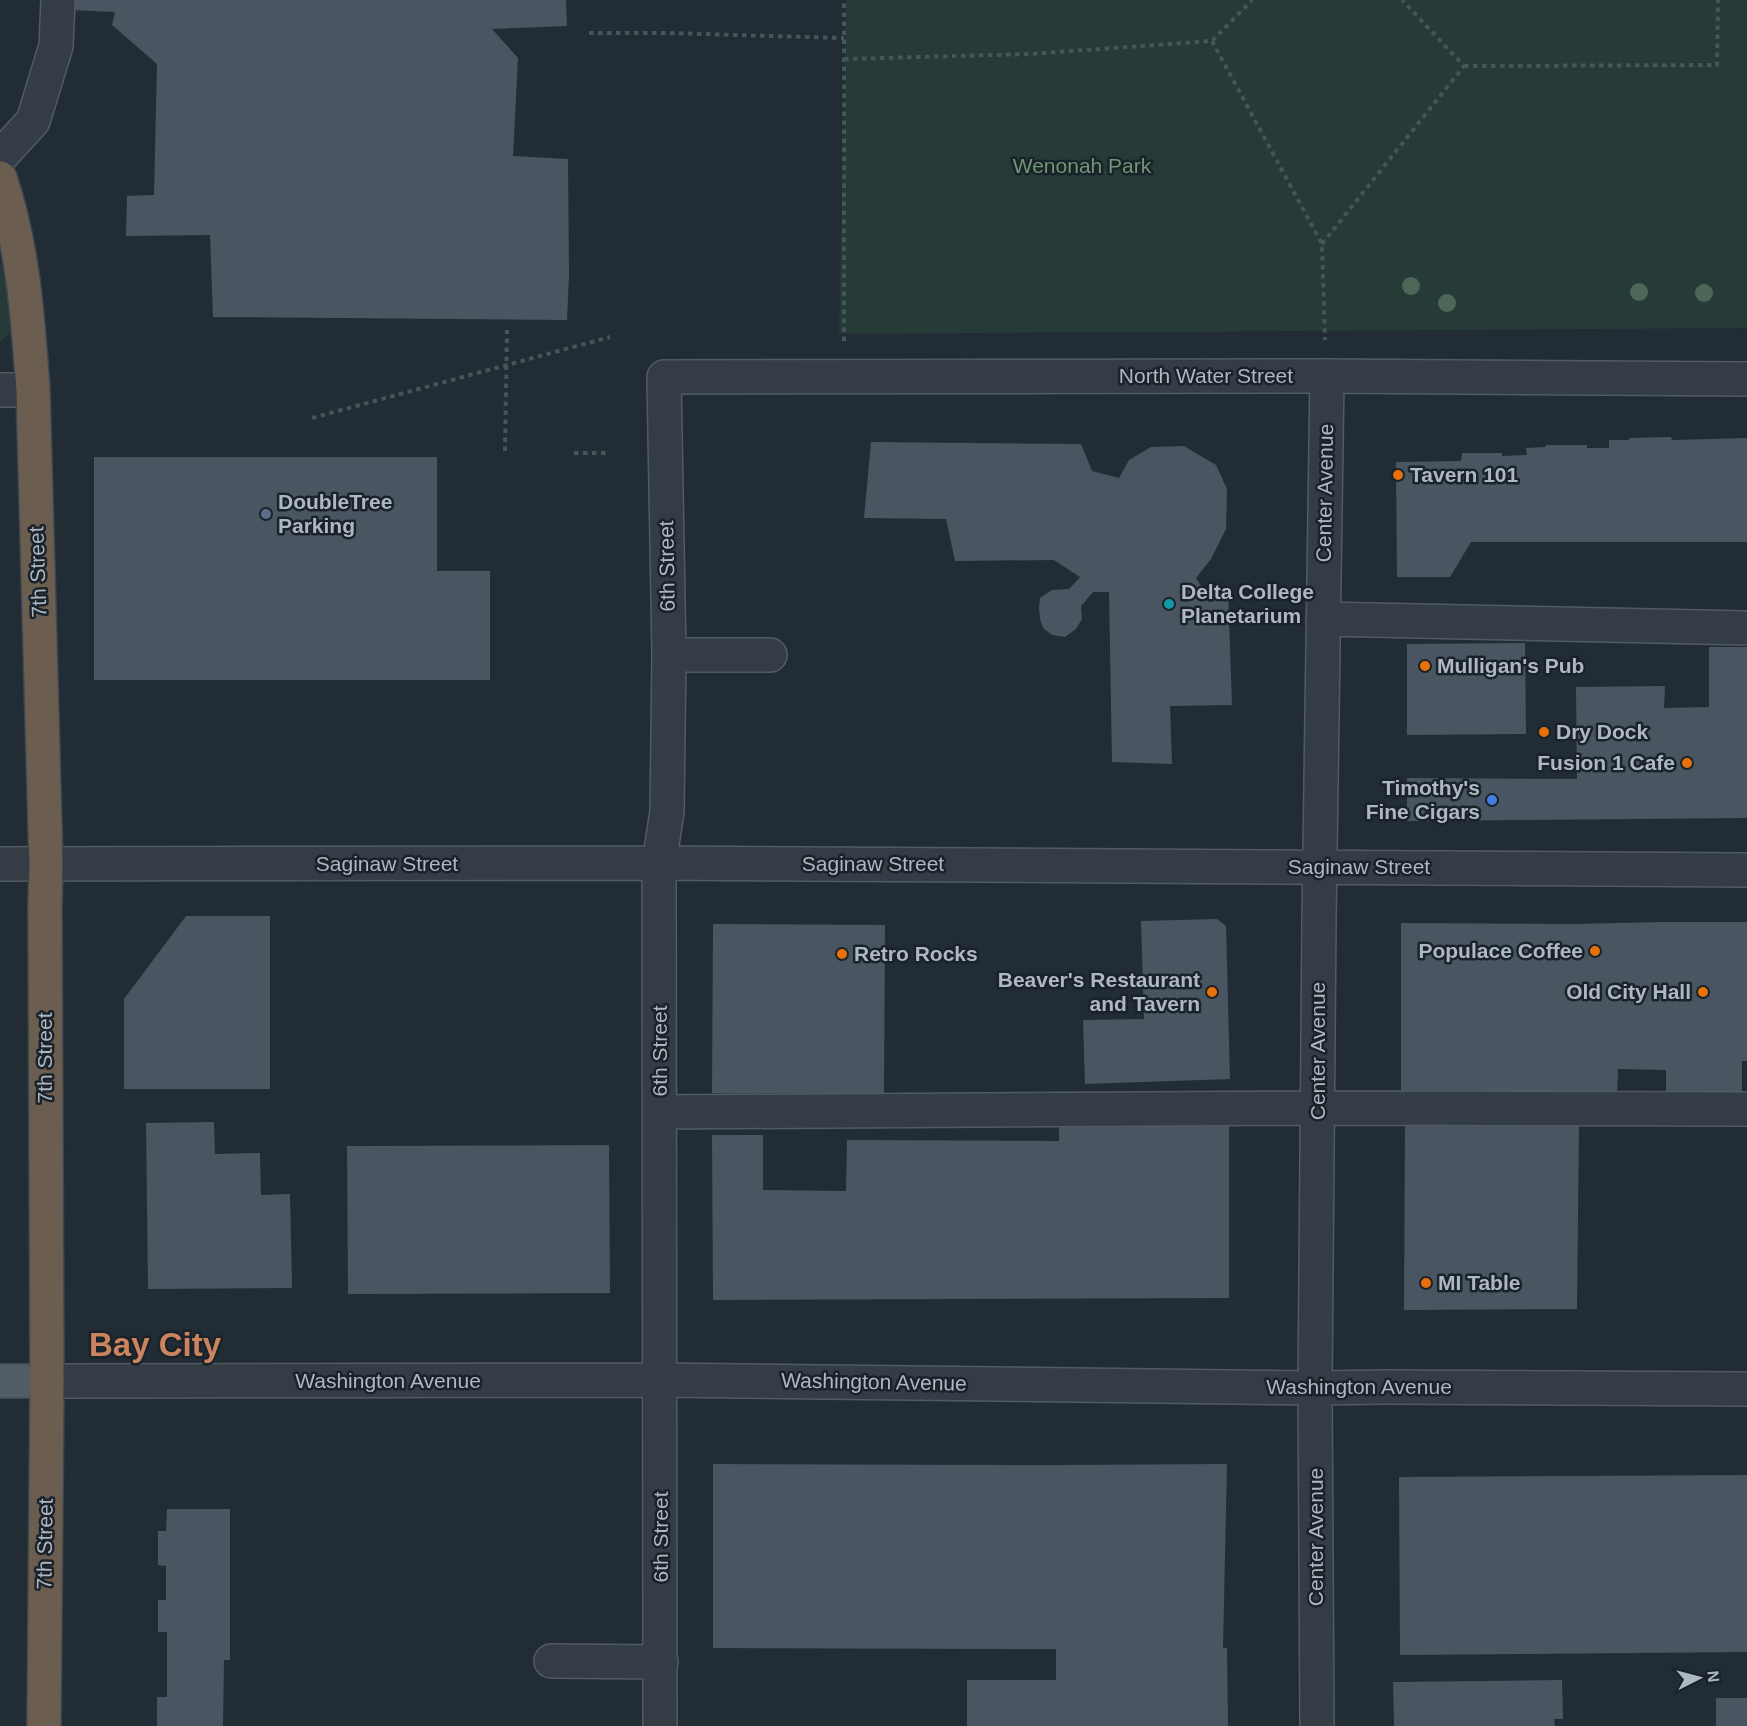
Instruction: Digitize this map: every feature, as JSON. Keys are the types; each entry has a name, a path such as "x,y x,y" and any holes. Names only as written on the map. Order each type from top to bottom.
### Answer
{"highway":[{"name":"7th Street","path":"0,178 8,201 21,272 28,323 33,390 46,863 47,1381 44,1726"}],"main road":[{"name":"Washington Avenue","path":"0,1381 47,1381"}],"street":[{"path":"0,157 33,121 56,46 58,0"},
{"name":"North Water Street","path":"664,377 1327,376 1747,379"},
{"name":"Center Avenue","path":"1317,1726 1315,1388 1327,376"},
{"name":"6th Street","path":"660,1726 659,863 667,812 669,654 664,377"},
{"path":"0,390 33,390"},
{"path":"1323,619 1747,628"},
{"path":"669,654 770,655"},
{"name":"Saginaw Street","path":"0,864 659,863 1747,870"},
{"path":"660,1112 1318,1108 1747,1109"},
{"name":"Washington Avenue","path":"47,1381 661,1380 1315,1388 1747,1389"},
{"path":"551,1661 661,1662"}],"path":[{"path":"844,0 844,377"},
{"path":"844,59 1030,54 1212,41 1252,0"},
{"path":"1402,0 1464,66 1717,65 1718,0"},
{"path":"589,33 844,38"},
{"path":"1212,41 1322,243 1327,376"},
{"path":"1322,243 1464,66"},
{"path":"505,451 507,330"},
{"path":"312,418 610,337"},
{"path":"574,453 606,453"}],"green space":[{"name":"Wenonah Park","path":"846,0 1747,0 1747,328 839,334"},
{"path":"0,261 17,328 0,342"}],"building":[{"path":"70,0 566,0 567,26 492,29 518,58 513,156 568,159 567,320 213,317 210,235 126,236 127,196 154,195 157,64 112,25 115,12 70,10"},
{"path":"1671,437 1672,440 1747,438 1747,542 1471,542 1450,577 1397,577 1396,462 1461,461 1462,453 1527,455 1526,448 1545,447 1546,445 1587,445 1587,448 1609,448 1609,440"},
{"name":"Delta College Planetarium","path":"871,442 1081,444 1092,471 1119,478 1129,460 1151,447 1184,446 1216,465 1227,489 1226,529 1211,559 1196,578 1211,602 1228,591 1232,705 1170,706 1172,764 1112,762 1109,592 1093,592 1081,606 1082,619 1076,629 1065,637 1052,635 1043,628 1040,619 1040,598 1052,590 1069,589 1080,577 1054,560 955,561 946,519 864,518"},
{"name":"DoubleTree Parking","path":"94,457 437,457 437,571 490,571 490,680 94,680"},
{"path":"1525,643 1526,734 1407,735 1407,644"},
{"path":"1709,647 1747,647 1747,818 1407,821 1407,778 1577,779 1576,687 1665,686 1664,708 1709,707"},
{"path":"186,916 270,916 270,1089 124,1089 124,999"},
{"path":"1217,919 1226,926 1230,1079 1085,1084 1083,1020 1144,1019 1141,921"},
{"path":"1747,922 1747,1061 1742,1061 1742,1100 1666,1102 1666,1070 1618,1069 1617,1100 1401,1100 1401,923"},
{"path":"713,924 885,925 884,1094 712,1093"},
{"path":"1229,1111 1229,1298 713,1300 712,1135 763,1135 763,1190 846,1191 847,1140 1059,1141 1059,1112"},
{"path":"214,1122 215,1154 260,1153 261,1195 290,1194 292,1288 148,1289 146,1123"},
{"path":"1405,1124 1579,1124 1577,1309 1404,1310"},
{"path":"609,1145 610,1293 348,1294 347,1146"},
{"path":"713,1464 1227,1464 1223,1648 1227,1648 1228,1726 967,1726 967,1680 1056,1680 1056,1649 713,1648"},
{"path":"1747,1475 1747,1652 1400,1655 1399,1477"},
{"path":"167,1509 230,1509 230,1660 224,1660 223,1726 157,1726 157,1697 167,1697 167,1632 158,1632 158,1600 166,1600 166,1566 158,1565 158,1531 166,1531"},
{"path":"1562,1680 1563,1719 1554,1719 1555,1726 1394,1726 1393,1682"},
{"path":"1716,1698 1747,1698 1747,1726 1716,1726"}],"place":[{"name":"Tavern 101","path":"1398,475"},
{"name":"DoubleTree Parking","path":"266,514"},
{"name":"Delta College Planetarium","path":"1169,604"},
{"name":"Mulligan's Pub","path":"1425,666"},
{"name":"Dry Dock","path":"1544,732"},
{"name":"Fusion 1 Cafe","path":"1687,763"},
{"name":"Timothy's Fine Cigars","path":"1492,800"},
{"name":"Populace Coffee","path":"1595,951"},
{"name":"Retro Rocks","path":"842,954"},
{"name":"Beaver's Restaurant and Tavern","path":"1212,992"},
{"name":"Old City Hall","path":"1703,992"},
{"name":"MI Table","path":"1426,1283"}],"district":[{"name":"Bay City","path":"155,1344"}]}
